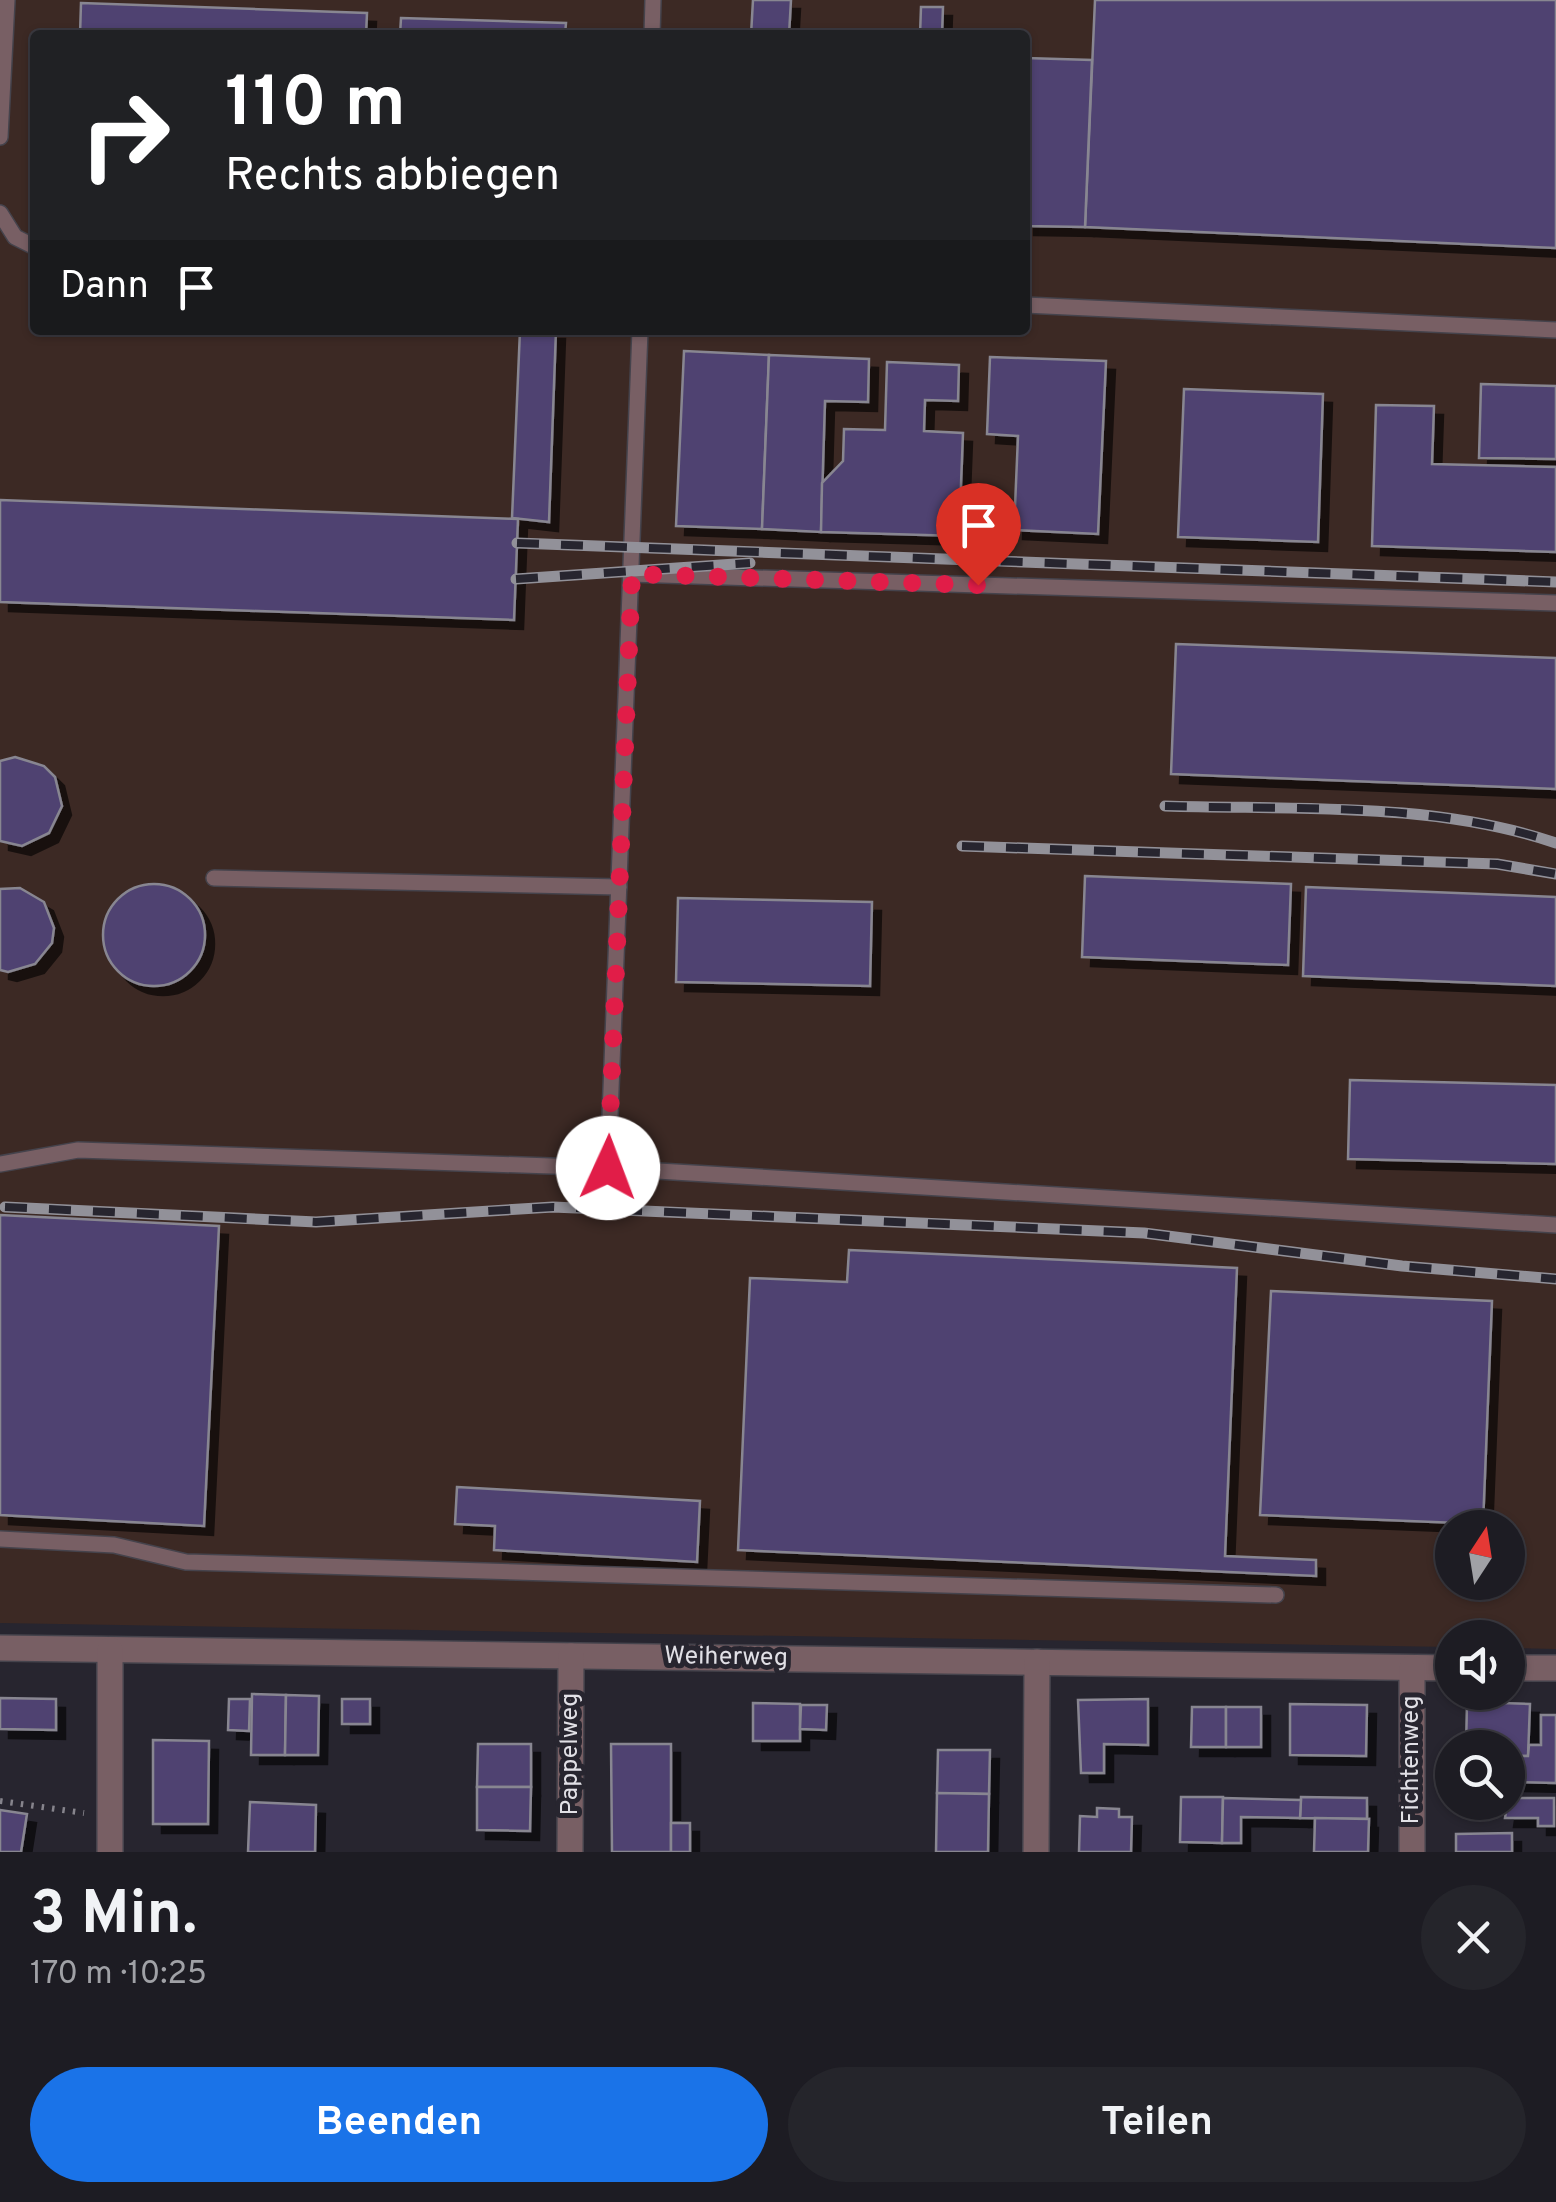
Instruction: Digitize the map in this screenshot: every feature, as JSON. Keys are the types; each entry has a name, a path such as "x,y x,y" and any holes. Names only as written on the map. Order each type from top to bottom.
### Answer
{"street":[{"name":"Weiherweg","path":"0,1648 1435,1668"},
{"path":"110,1650 110,1852"},
{"name":"Pappelweg","path":"570,1852 571,1656"},
{"path":"1036,1852 1037,1662"},
{"name":"Fichtenweg","path":"1412,1668 1412,1852"},
{"path":"1525,1668 1556,1668"}],"lane":[{"path":"0,137 7,0"},
{"path":"652,30 653,0"},
{"path":"0,213 15,237 30,244"},
{"path":"1030,305 1556,330"},
{"path":"608,1168 640,335"},
{"path":"632,574 1556,603"},
{"path":"214,878 619,887"},
{"path":"0,1164 78,1150 608,1168 1556,1225"},
{"path":"0,1539 114,1545 186,1562 1276,1594"}],"path":[{"path":"0,1801 110,1816"}],"shaded area":[{"path":"0,0 1556,0 1556,1649 1525,1648 1525,1620 1435,1620 1435,1647 0,1623"}],"building":[{"path":"753,0 791,0 789,30 751,30"},
{"path":"1095,0 1556,0 1556,248 1085,227"},
{"path":"81,3 367,13 366,30 80,30"},
{"path":"921,7 943,7 942,30 920,30"},
{"path":"401,18 566,23 565,30 400,30"},
{"path":"1030,58 1092,60 1085,227 1030,226"},
{"path":"520,335 556,335 549,522 512,518"},
{"path":"684,351 769,355 762,529 676,526"},
{"path":"769,355 869,359 868,402 825,401 821,532 762,529"},
{"path":"990,357 1106,361 1098,534 1014,530 1018,436 987,434"},
{"path":"887,362 959,365 958,401 925,400 924,431 963,433 959,536 821,532 822,483 843,461 844,429 885,430"},
{"path":"1481,384 1556,386 1556,459 1479,458"},
{"path":"1184,389 1323,394 1318,542 1178,537"},
{"path":"1376,405 1434,406 1432,464 1556,467 1556,552 1372,546"},
{"path":"0,500 518,519 514,620 0,602"},
{"path":"1176,644 1556,658 1556,789 1171,774"},
{"path":"15,757 44,766 55,777 62,806 49,833 22,846 0,841 0,761"},
{"path":"1085,876 1291,884 1288,965 1082,957"},
{"path":"154,884 174,888 190,899 201,915 205,935 201,955 190,971 174,982 154,986 134,982 118,971 107,955 103,935 107,915 118,899 134,888"},
{"path":"1306,887 1556,897 1556,986 1303,976"},
{"path":"20,888 44,902 54,928 52,943 35,964 8,972 0,970 0,889"},
{"path":"678,898 872,902 870,986 676,982"},
{"path":"1350,1080 1556,1085 1556,1164 1348,1159"},
{"path":"0,1215 219,1226 204,1526 0,1515"},
{"path":"849,1250 1237,1268 1225,1556 1316,1560 1316,1576 738,1550 750,1278 847,1282"},
{"path":"1271,1291 1492,1301 1484,1510 1435,1510 1435,1522 1260,1515"},
{"path":"457,1487 700,1501 697,1562 494,1550 495,1526 455,1524"},
{"path":"252,1694 286,1695 285,1755 251,1755"},
{"path":"286,1695 319,1696 318,1755 285,1755"},
{"path":"0,1698 56,1699 56,1730 0,1729"},
{"path":"229,1699 250,1699 249,1731 228,1730"},
{"path":"342,1699 370,1699 370,1724 342,1724"},
{"path":"1148,1699 1148,1745 1104,1744 1104,1773 1081,1773 1078,1700"},
{"path":"753,1703 800,1704 800,1741 753,1741"},
{"path":"1290,1704 1367,1705 1366,1756 1290,1755"},
{"path":"1525,1704 1530,1704 1528,1756 1525,1730 1466,1730 1467,1710 1525,1710"},
{"path":"801,1705 827,1705 826,1730 800,1729"},
{"path":"1192,1707 1226,1707 1226,1747 1191,1747"},
{"path":"1226,1707 1261,1707 1261,1747 1226,1747"},
{"path":"1541,1715 1556,1715 1556,1783 1525,1782 1529,1745 1541,1745"},
{"path":"153,1740 209,1741 208,1824 153,1824"},
{"path":"478,1744 531,1744 531,1787 477,1787"},
{"path":"611,1744 671,1744 671,1852 612,1852"},
{"path":"938,1750 990,1750 989,1794 937,1793"},
{"path":"477,1787 531,1787 530,1831 477,1830"},
{"path":"937,1793 989,1794 988,1852 936,1852"},
{"path":"1181,1797 1223,1797 1222,1843 1180,1842"},
{"path":"1301,1797 1367,1798 1367,1819 1300,1818"},
{"path":"1223,1798 1301,1800 1300,1818 1241,1817 1241,1843 1222,1843"},
{"path":"1525,1798 1554,1798 1554,1826 1538,1826 1538,1818 1525,1818"},
{"path":"250,1802 316,1805 315,1852 248,1852"},
{"path":"1097,1808 1119,1809 1119,1817 1132,1817 1131,1852 1079,1852 1080,1816 1097,1817"},
{"path":"0,1810 27,1814 21,1852 0,1852"},
{"path":"1315,1818 1369,1819 1368,1852 1314,1852"},
{"path":"671,1823 690,1823 690,1852 671,1852"},
{"path":"1512,1833 1512,1852 1456,1852 1456,1834"}],"railway":[{"path":"517,543 1556,582"},
{"path":"516,579 750,563"},
{"path":"1165,806 1412,814 1461,820 1556,843"},
{"path":"962,846 1497,864 1556,874"},
{"path":"5,1207 316,1222 553,1207 1144,1233 1402,1266 1556,1279"}],"route":[{"path":"608,1168 632,574 978,585"}]}
